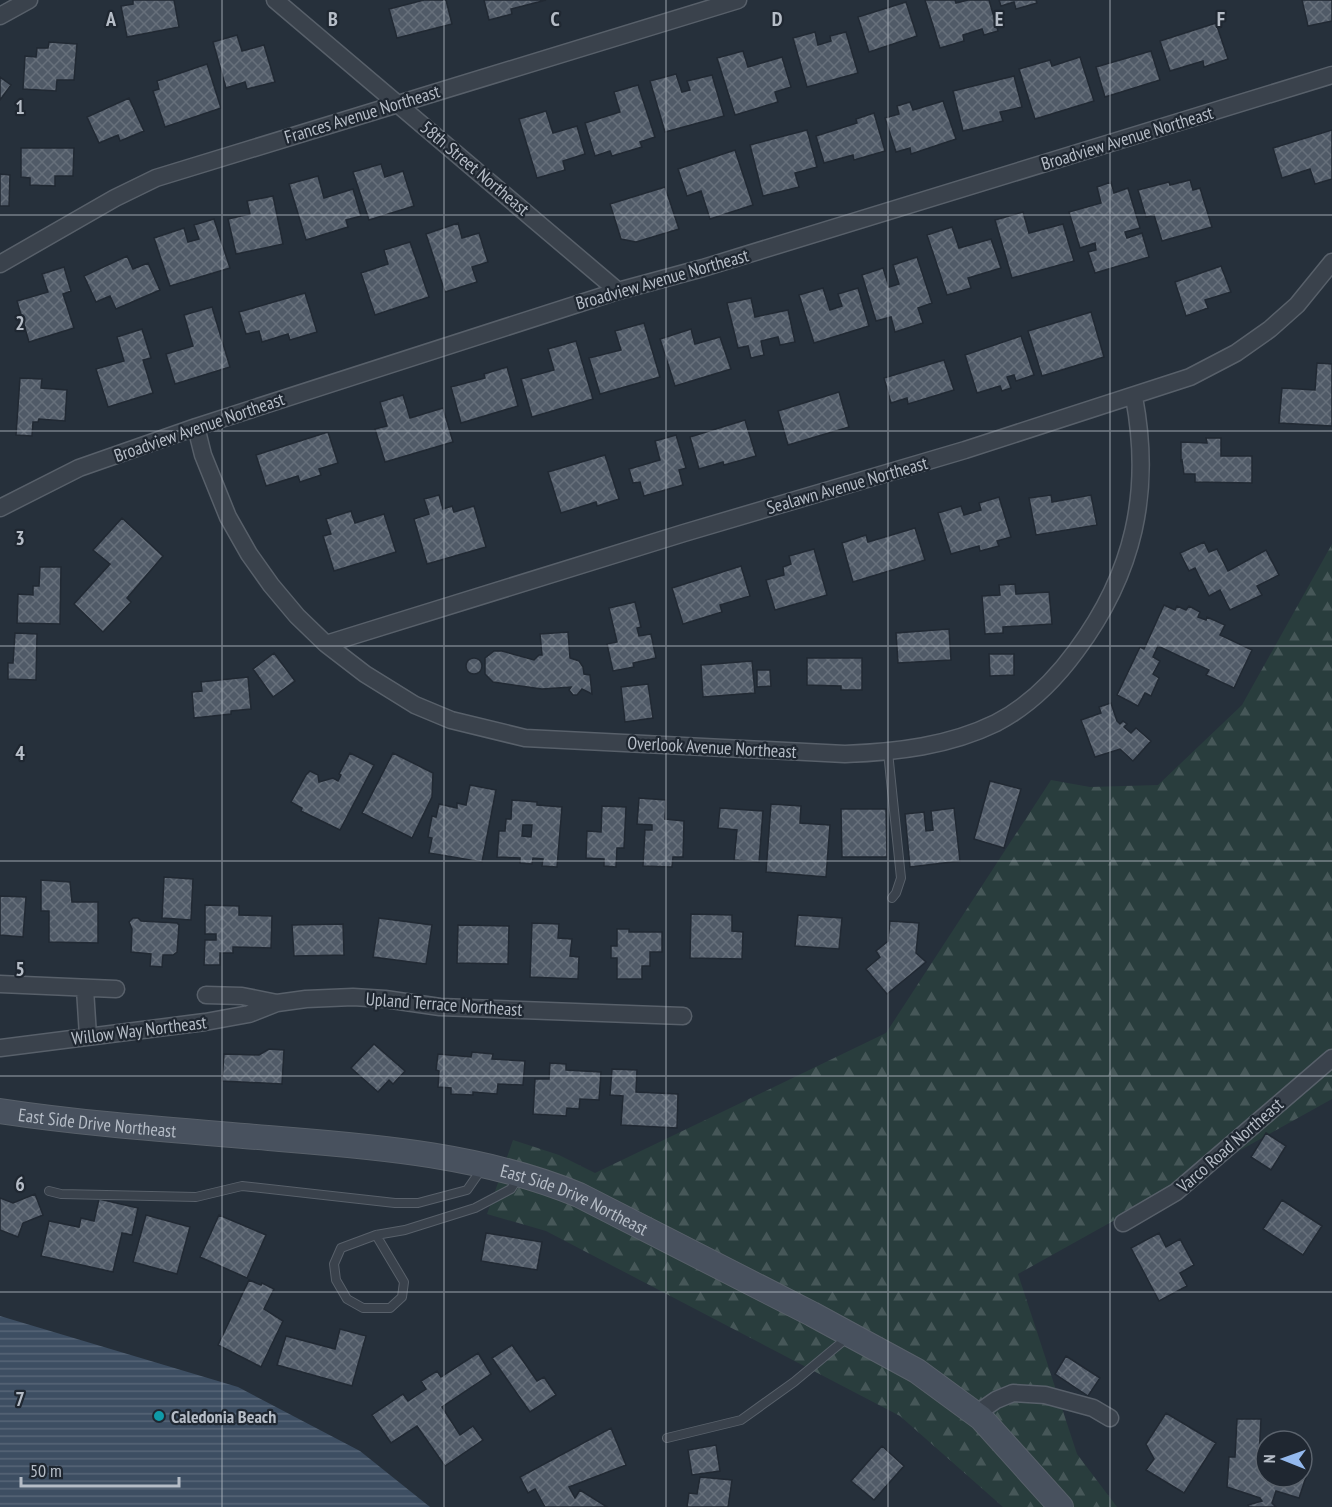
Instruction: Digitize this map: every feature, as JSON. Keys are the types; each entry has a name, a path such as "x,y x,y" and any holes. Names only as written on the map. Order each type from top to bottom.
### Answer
{"main road":[{"name":"East Side Drive Northeast","path":"0,1110 72,1122 339,1144 441,1157 544,1180 579,1195 917,1371 976,1414 1061,1507"}],"street":[{"path":"0,16 29,0"},
{"name":"58th Street Northeast","path":"275,0 618,291"},
{"name":"Frances Avenue Northeast","path":"0,264 115,198 156,178 738,0"},
{"name":"Broadview Avenue Northeast","path":"0,508 80,468 196,427 618,291 703,268 1332,75"},
{"name":"Sealawn Avenue Northeast","path":"326,644 684,533 965,450 1190,377 1236,353 1297,305 1332,262"},
{"name":"Overlook Avenue Northeast","path":"196,427 213,482 228,517 249,555 290,608 326,644 365,674 415,705 451,720 525,738 845,754 910,750 967,735 1012,713 1043,691 1065,666 1087,637 1119,578 1129,551 1136,519 1142,453 1134,397"},
{"path":"0,984 116,989"},
{"path":"85,988 88,1036"},
{"name":"Upland Terrace Northeast","path":"206,995 242,996 277,1003 306,999 385,999 440,1007 683,1016"},
{"name":"Willow Way Northeast","path":"0,1048 249,1014 277,1003"},
{"name":"Varco Road Northeast","path":"1123,1223 1176,1192 1332,1058"},
{"path":"976,1414 996,1400 1013,1393 1045,1395 1093,1408 1110,1418"}],"lane":[{"path":"888,752 901,878 892,898"},
{"path":"49,1191 61,1194 196,1197 242,1186 395,1203 418,1203 467,1190 483,1167"},
{"path":"376,1235 404,1282 402,1297 390,1308 363,1308 346,1299 336,1280 334,1264 342,1248 376,1235 405,1230 476,1208 511,1189 519,1175"},
{"path":"667,1438 741,1420 794,1382 850,1335"}],"green space":[{"path":"1332,544 1332,1099 1018,1274 1077,1454 1117,1507 1003,1507 900,1416 546,1231 487,1214 513,1140 559,1155 595,1173 886,1033 1051,780 1090,787 1158,785 1242,705"}],"water":[{"name":"Caledonia Beach","path":"0,1316 238,1387 360,1451 430,1507 0,1507"}],"building":[{"path":"133,0 174,0 179,27 127,37 121,6 133,4"},
{"path":"424,0 446,0 452,24 397,38 389,9"},
{"path":"484,0 546,0 511,9 512,14 489,20"},
{"path":"925,0 955,0 956,3 968,0 989,0 998,31 984,35 982,29 963,35 964,41 940,48"},
{"path":"999,0 1036,0 1037,3 1016,9 1014,2 1001,6"},
{"path":"1302,0 1332,0 1332,21 1308,26"},
{"path":"906,2 917,36 869,52 858,17"},
{"path":"1216,23 1228,59 1204,67 1203,61 1170,71 1160,41"},
{"path":"815,32 818,45 831,41 830,36 846,32 858,73 807,87 793,38"},
{"path":"237,35 242,51 264,45 275,82 247,89 245,82 226,88 213,42"},
{"path":"49,42 77,44 74,80 57,80 56,91 23,89 25,56 36,57 37,48 48,48"},
{"path":"743,51 748,67 782,57 791,87 775,92 778,102 735,115 717,58"},
{"path":"1151,51 1160,80 1105,97 1096,67"},
{"path":"1080,57 1094,101 1035,119 1019,69 1050,60 1052,66"},
{"path":"207,64 221,108 165,127 153,91 159,89 157,81"},
{"path":"676,74 682,92 690,90 687,81 712,75 724,116 665,132 650,81"},
{"path":"1014,76 1022,107 1000,112 1003,121 963,131 953,91"},
{"path":"0,77 11,85 0,100"},
{"path":"638,85 655,137 640,142 642,147 612,156 610,151 595,156 585,123 620,112 614,92"},
{"path":"129,98 144,131 120,141 118,135 99,143 87,117"},
{"path":"943,101 956,139 911,154 910,148 896,152 885,118 899,114 897,106 910,102 913,110"},
{"path":"546,111 553,133 577,126 585,154 563,161 565,170 537,178 519,119"},
{"path":"874,113 885,151 854,160 853,155 824,163 816,136 857,123 856,119"},
{"path":"807,130 817,167 795,173 799,187 763,196 750,145"},
{"path":"1332,130 1332,179 1315,184 1310,169 1282,178 1273,148"},
{"path":"21,148 74,148 73,176 55,176 55,186 30,185 30,178 21,177"},
{"path":"735,150 753,205 710,219 701,191 687,196 678,169"},
{"path":"381,164 385,177 403,171 414,206 369,220 353,172"},
{"path":"0,174 10,175 9,206 0,206"},
{"path":"318,176 324,198 353,189 361,216 346,220 348,227 306,240 289,184"},
{"path":"1190,180 1193,190 1200,188 1212,227 1162,241 1154,215 1146,217 1138,190 1169,182 1170,185"},
{"path":"1111,182 1114,193 1128,188 1140,228 1125,232 1127,238 1142,233 1149,257 1095,273 1088,252 1096,250 1095,243 1080,248 1069,212 1101,203 1097,187"},
{"path":"665,187 679,229 636,242 621,239 610,204"},
{"path":"273,196 283,244 236,254 228,219 250,214 247,201"},
{"path":"1023,212 1029,233 1063,224 1074,261 1012,278 995,220"},
{"path":"214,219 230,268 170,286 154,238 184,228 188,242 199,239 194,225"},
{"path":"458,223 462,238 479,233 488,262 472,267 477,282 445,292 426,234"},
{"path":"952,227 959,248 991,239 1001,268 968,278 971,288 947,295 927,235"},
{"path":"410,242 429,297 375,315 361,273 388,264 384,250"},
{"path":"127,256 133,269 148,263 160,290 116,309 110,296 96,302 84,276"},
{"path":"917,257 932,303 918,308 923,323 895,332 891,317 876,321 862,275 883,268 889,287 899,284 893,265"},
{"path":"1221,266 1231,292 1205,300 1208,308 1186,316 1175,282"},
{"path":"64,267 71,291 63,294 74,328 29,342 17,301 48,292 42,274"},
{"path":"823,288 830,310 842,306 838,294 858,288 869,326 814,343 799,295"},
{"path":"305,293 317,332 290,340 288,334 262,342 259,331 246,334 239,312"},
{"path":"751,298 755,317 788,310 795,342 780,345 778,337 761,341 764,355 751,358 748,346 738,348 727,303"},
{"path":"212,307 230,367 175,384 166,354 193,346 184,315"},
{"path":"1091,312 1104,357 1042,376 1028,331"},
{"path":"644,323 660,377 600,394 589,358 621,350 615,331"},
{"path":"142,329 151,358 143,360 153,393 108,407 96,369 124,361 117,337"},
{"path":"691,329 695,344 720,337 731,369 675,386 660,339"},
{"path":"1021,336 1034,375 1016,381 1014,375 1007,377 1011,388 1002,391 1000,386 977,393 965,355"},
{"path":"576,341 593,399 532,417 521,379 554,370 548,349"},
{"path":"944,360 954,390 908,404 907,398 891,403 884,378"},
{"path":"1317,363 1332,364 1332,426 1279,423 1282,388 1315,390"},
{"path":"507,367 518,406 461,423 451,387 485,378 484,374"},
{"path":"20,378 42,379 41,388 67,390 65,421 39,419 38,422 33,422 32,436 16,435"},
{"path":"839,392 849,427 788,445 778,411"},
{"path":"403,395 410,418 443,408 453,442 385,462 375,429 387,426 380,402"},
{"path":"745,420 756,456 699,469 690,437"},
{"path":"328,432 338,463 319,469 321,475 300,482 298,476 266,486 256,455"},
{"path":"676,435 686,468 679,470 683,485 644,496 640,482 633,483 629,469 660,460 655,441"},
{"path":"1206,438 1221,438 1221,456 1252,456 1252,483 1195,482 1195,474 1184,474 1181,442 1207,443"},
{"path":"605,455 619,499 597,506 596,502 561,513 548,472"},
{"path":"439,495 443,509 452,506 454,512 474,506 486,547 427,564 414,519 429,514 424,499"},
{"path":"1051,495 1052,502 1091,495 1097,525 1036,535 1029,498"},
{"path":"999,497 1011,537 997,541 999,546 980,551 979,546 951,554 938,513 961,506 964,515 981,510 979,503"},
{"path":"351,511 355,523 384,514 396,552 334,571 323,536 331,534 326,519"},
{"path":"122,518 163,556 127,598 131,602 103,632 74,604 110,564 93,550"},
{"path":"915,528 925,560 853,582 842,543 866,535 868,542"},
{"path":"1204,542 1209,552 1217,549 1228,571 1266,550 1279,575 1257,586 1262,595 1230,610 1220,590 1209,596 1195,568 1189,571 1180,553"},
{"path":"814,549 827,595 775,610 766,580 784,575 783,567 791,564 789,556"},
{"path":"741,566 750,596 720,605 722,612 683,624 672,588"},
{"path":"40,567 61,567 60,624 17,623 18,594 33,595 33,586 39,586"},
{"path":"1015,584 1016,594 1049,592 1052,624 1003,627 1003,633 985,634 982,596 1000,595 999,585"},
{"path":"635,602 641,627 637,628 639,636 651,634 656,658 633,663 634,667 613,671 607,644 617,642 609,608"},
{"path":"1164,605 1175,610 1177,606 1186,610 1189,606 1200,612 1198,617 1206,620 1207,617 1225,625 1220,635 1252,650 1234,688 1206,675 1209,670 1158,646 1153,657 1160,661 1153,674 1159,678 1151,696 1145,693 1138,706 1117,695 1140,647 1144,649"},
{"path":"949,629 951,660 898,663 896,633"},
{"path":"568,632 570,658 579,661 584,674 590,675 592,694 582,689 577,695 573,695 569,690 571,687 542,689 493,682 485,674 485,658 494,651 534,660 542,655 540,634"},
{"path":"15,633 37,634 36,680 8,679 8,663 13,663"},
{"path":"274,653 295,681 273,697 253,669"},
{"path":"989,654 1014,654 1014,675 990,676"},
{"path":"474,658 482,666 474,674 466,666"},
{"path":"807,658 862,658 862,690 841,690 841,686 807,685"},
{"path":"752,661 755,693 703,697 701,665"},
{"path":"757,670 770,670 771,686 757,687"},
{"path":"248,677 251,709 231,711 231,714 194,718 192,692 202,691 201,682"},
{"path":"648,684 653,718 625,722 621,687"},
{"path":"1111,703 1120,724 1123,721 1127,724 1124,727 1131,733 1136,728 1151,741 1133,761 1120,749 1095,757 1081,720 1101,713 1099,707"},
{"path":"350,753 374,765 340,830 301,811 302,808 291,802 310,771 318,775 319,782 333,778 338,781 341,775 339,774"},
{"path":"393,753 433,773 432,797 412,838 362,813"},
{"path":"990,781 1021,789 1004,848 974,839"},
{"path":"470,785 496,790 482,862 429,853 432,838 428,837 432,816 436,817 439,804 457,808 457,803 466,805"},
{"path":"639,798 666,800 665,819 684,821 683,857 673,857 672,867 643,866 645,830 652,830 652,825 637,824"},
{"path":"512,800 562,807 557,867 542,866 543,859 533,858 532,864 520,863 520,858 497,857 499,831 505,831 506,819 511,819","holes":["523,825 532,825 531,837 522,836"]},
{"path":"771,804 801,806 800,823 830,825 826,877 766,872"},
{"path":"602,806 626,807 624,848 617,848 616,867 604,866 604,859 586,858 587,831 601,832"},
{"path":"720,808 763,811 759,862 734,860 737,830 718,828"},
{"path":"954,808 960,861 910,867 905,814 924,812 926,831 933,830 931,811"},
{"path":"841,809 886,809 887,857 842,857"},
{"path":"164,877 193,879 191,920 162,918"},
{"path":"41,880 70,882 72,902 98,902 98,943 49,942 49,911 41,911"},
{"path":"0,896 26,897 23,937 0,935"},
{"path":"205,905 239,906 239,915 272,916 271,948 233,947 233,953 220,953 220,965 204,965 205,940 216,940 216,934 205,934"},
{"path":"691,914 732,915 732,931 743,932 742,959 690,958"},
{"path":"798,915 842,918 839,949 795,946"},
{"path":"133,918 179,925 177,952 173,955 163,955 162,967 150,966 151,954 131,952 132,929 129,922"},
{"path":"379,918 432,925 426,964 373,957"},
{"path":"890,921 919,923 916,953 926,962 887,994 866,969 880,957 876,951 888,941"},
{"path":"532,923 559,924 558,938 572,939 570,956 579,957 578,979 530,977"},
{"path":"343,924 344,955 294,956 292,925"},
{"path":"458,925 509,926 508,964 457,963"},
{"path":"617,929 629,929 629,932 662,932 662,952 650,952 650,966 642,966 642,979 617,979 617,958 611,958 611,946 617,946"},
{"path":"374,1044 405,1071 393,1084 389,1080 378,1092 351,1068"},
{"path":"269,1049 284,1050 282,1084 222,1081 224,1054 259,1055"},
{"path":"472,1052 493,1054 492,1059 525,1061 523,1085 498,1084 497,1094 473,1092 473,1095 451,1094 451,1088 438,1087 439,1071 436,1070 438,1054 471,1057"},
{"path":"550,1063 566,1064 566,1070 601,1072 599,1100 580,1099 579,1109 567,1108 566,1116 533,1114 535,1079 549,1079"},
{"path":"612,1069 637,1070 636,1092 678,1094 677,1128 621,1125 623,1096 610,1095"},
{"path":"1266,1133 1286,1146 1271,1170 1251,1157"},
{"path":"35,1194 43,1215 23,1223 18,1237 0,1230 0,1198 13,1203"},
{"path":"99,1199 138,1208 132,1235 122,1233 113,1272 41,1256 49,1221 79,1227 81,1218 94,1221"},
{"path":"1282,1200 1322,1226 1303,1255 1263,1229"},
{"path":"146,1215 190,1227 177,1274 133,1262"},
{"path":"219,1215 266,1235 247,1278 200,1257"},
{"path":"486,1233 542,1242 537,1270 481,1261"},
{"path":"1159,1233 1166,1247 1180,1239 1194,1265 1180,1273 1187,1286 1159,1301 1131,1248"},
{"path":"249,1280 274,1289 264,1309 283,1321 261,1367 218,1345"},
{"path":"340,1329 366,1336 352,1386 277,1365 286,1336 335,1349"},
{"path":"512,1345 537,1381 544,1377 556,1395 530,1412 492,1358"},
{"path":"478,1353 491,1374 442,1407 460,1435 473,1426 483,1440 445,1466 417,1426 391,1443 372,1415 403,1394 408,1401 426,1389 421,1381 437,1371 441,1377"},
{"path":"1066,1356 1100,1378 1088,1396 1055,1374"},
{"path":"1166,1413 1216,1443 1184,1493 1146,1470 1154,1459 1146,1444"},
{"path":"1237,1419 1261,1419 1260,1429 1254,1429 1254,1489 1302,1489 1299,1498 1276,1491 1272,1503 1276,1507 1249,1507 1248,1505 1262,1501 1260,1498 1227,1487 1229,1457 1235,1457"},
{"path":"611,1428 626,1465 569,1487 575,1498 580,1490 607,1507 545,1507 535,1489 528,1493 520,1477"},
{"path":"716,1445 720,1471 692,1475 688,1450"},
{"path":"882,1446 904,1466 874,1500 851,1481"},
{"path":"700,1477 732,1480 728,1507 687,1507 689,1493 697,1494"}],"place":[{"name":"Caledonia Beach","path":"159,1416"}]}
